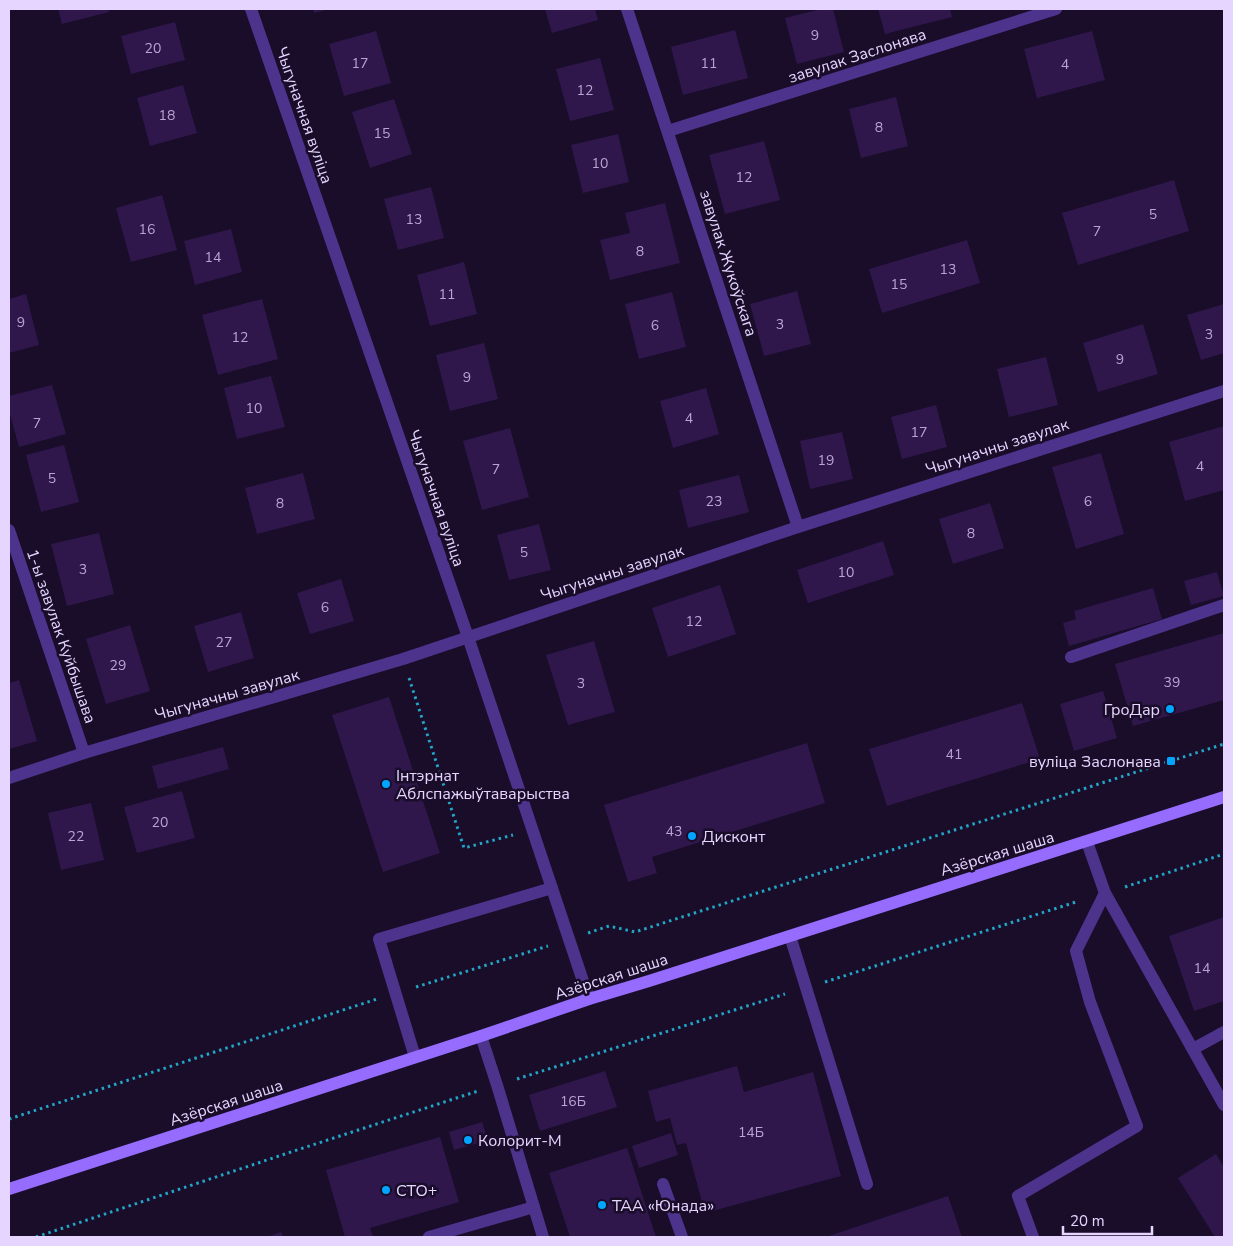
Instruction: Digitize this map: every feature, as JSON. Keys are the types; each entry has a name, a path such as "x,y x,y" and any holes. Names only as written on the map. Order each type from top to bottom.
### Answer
{"main road":[{"name":"Азёрская шаша","path":"9,1189 481,1036 589,998 1088,842 1224,797"}],"street":[{"name":"Чыгуначная вуліца","path":"251,9 468,637 589,998"},
{"name":"завулак Жукоўскага","path":"627,9 798,527"},
{"name":"завулак Заслонава","path":"668,131 1056,9"},
{"name":"Чыгуначны завулак","path":"9,778 84,753 403,659 798,527 1224,390"},
{"name":"1-ы завулак Куйбышава","path":"9,530 84,753"},
{"path":"1071,657 1224,605"},
{"path":"1088,842 1105,893 1224,1105"},
{"path":"416,1057 379,939 552,888"},
{"path":"1033,1237 1018,1196 1137,1126 1090,1002 1076,951 1105,893"},
{"path":"790,936 867,1184"},
{"path":"1193,1049 1224,1032"},
{"path":"481,1036 543,1237"},
{"path":"663,1184 682,1237"},
{"path":"429,1237 534,1207"}],"path":[{"path":"403,659 464,848 533,830"},
{"path":"9,1119 609,926 635,932 1224,744"},
{"path":"36,1237 337,1136 1224,854"}],"building":[{"path":"58,9 108,9 109,12 62,24"},
{"path":"313,9 329,9 314,13"},
{"path":"545,9 595,9 598,20 552,33"},
{"path":"821,9 833,9 844,52 797,64 785,18"},
{"path":"878,9 950,9 952,17 885,34"},
{"path":"175,22 185,60 131,74 121,36"},
{"path":"735,30 748,78 683,95 671,47"},
{"path":"376,31 391,83 344,96 329,44"},
{"path":"1092,31 1105,80 1037,98 1024,49"},
{"path":"600,58 614,110 570,121 556,69"},
{"path":"183,85 197,133 150,146 137,98"},
{"path":"896,97 908,146 861,158 849,109"},
{"path":"394,99 412,154 370,168 352,112"},
{"path":"618,134 629,182 583,193 571,145"},
{"path":"764,141 780,200 725,214 709,155"},
{"path":"1174,180 1189,231 1078,265 1062,213"},
{"path":"431,187 444,238 398,250 384,199"},
{"path":"162,195 177,250 131,262 116,208"},
{"path":"665,203 680,263 610,280 600,240 630,233 625,213"},
{"path":"231,229 242,272 195,285 184,241"},
{"path":"967,240 980,283 882,313 869,269"},
{"path":"464,262 477,314 430,326 417,275"},
{"path":"797,291 811,344 764,356 750,304"},
{"path":"672,292 686,347 639,359 625,304"},
{"path":"26,294 39,345 9,353 9,299"},
{"path":"262,299 278,359 218,375 202,315"},
{"path":"1224,304 1224,353 1201,360 1187,315"},
{"path":"1143,324 1158,374 1098,392 1083,343"},
{"path":"484,343 498,399 450,411 436,355"},
{"path":"1046,357 1058,405 1009,417 997,369"},
{"path":"271,376 285,427 237,439 224,388"},
{"path":"52,385 66,434 19,447 9,411 9,396"},
{"path":"706,388 719,434 673,448 660,401"},
{"path":"936,405 947,447 902,459 891,417"},
{"path":"1224,426 1224,490 1185,501 1169,442"},
{"path":"510,428 529,497 482,510 463,441"},
{"path":"842,432 853,479 810,489 800,441"},
{"path":"64,445 79,502 41,512 26,455"},
{"path":"1101,453 1124,534 1076,549 1052,467"},
{"path":"303,473 315,519 257,534 245,488"},
{"path":"739,475 749,512 688,528 679,490"},
{"path":"990,503 1004,548 953,564 939,519"},
{"path":"539,524 551,570 509,580 497,535"},
{"path":"99,533 114,594 67,606 51,544"},
{"path":"883,541 894,575 808,603 797,570"},
{"path":"1217,572 1224,596 1191,605 1184,581"},
{"path":"341,579 354,621 310,634 297,593"},
{"path":"720,585 736,634 668,657 652,608"},
{"path":"1153,588 1162,619 1069,646 1063,623 1076,619 1074,611"},
{"path":"241,612 254,658 208,672 194,626"},
{"path":"130,625 150,691 106,704 86,639"},
{"path":"1224,633 1224,700 1133,726 1115,664"},
{"path":"594,641 615,712 568,725 546,655"},
{"path":"19,680 37,741 9,749 9,683"},
{"path":"1103,691 1117,738 1074,751 1060,704"},
{"name":"Інтэрнат Аблспажыўтаварыства","path":"389,697 440,853 383,872 332,715"},
{"path":"1022,703 1040,759 887,806 869,749"},
{"path":"807,743 825,803 652,857 657,873 628,882 604,805"},
{"path":"223,747 229,769 158,789 152,766"},
{"path":"182,791 195,838 137,853 124,807"},
{"path":"91,803 104,860 61,870 48,813"},
{"path":"1224,917 1224,1001 1194,1011 1169,936"},
{"path":"737,1066 744,1092 813,1072 841,1176 705,1213 686,1143 677,1145 670,1118 656,1122 648,1091"},
{"path":"605,1071 617,1107 540,1131 529,1095"},
{"path":"482,1122 488,1140 454,1150 449,1132"},
{"path":"671,1133 678,1155 639,1168 632,1146"},
{"path":"440,1137 459,1202 370,1228 373,1237 345,1237 326,1170"},
{"name":"ТАА «Юнада»","path":"627,1148 656,1237 570,1237 549,1173"},
{"path":"1216,1154 1224,1168 1224,1237 1215,1237 1178,1178"},
{"path":"948,1196 962,1237 826,1237"},
{"path":"281,1232 283,1237 267,1237"}],"place":[{"name":"ГроДар","path":"1170,709"},
{"name":"вуліца Заслонава","path":"1171,761"},
{"name":"Інтэрнат Аблспажыўтаварыства","path":"386,784"},
{"name":"Дисконт","path":"692,836"},
{"name":"Колорит-М","path":"468,1140"},
{"name":"СТО+","path":"386,1190"},
{"name":"ТАА «Юнада»","path":"602,1205"}]}
